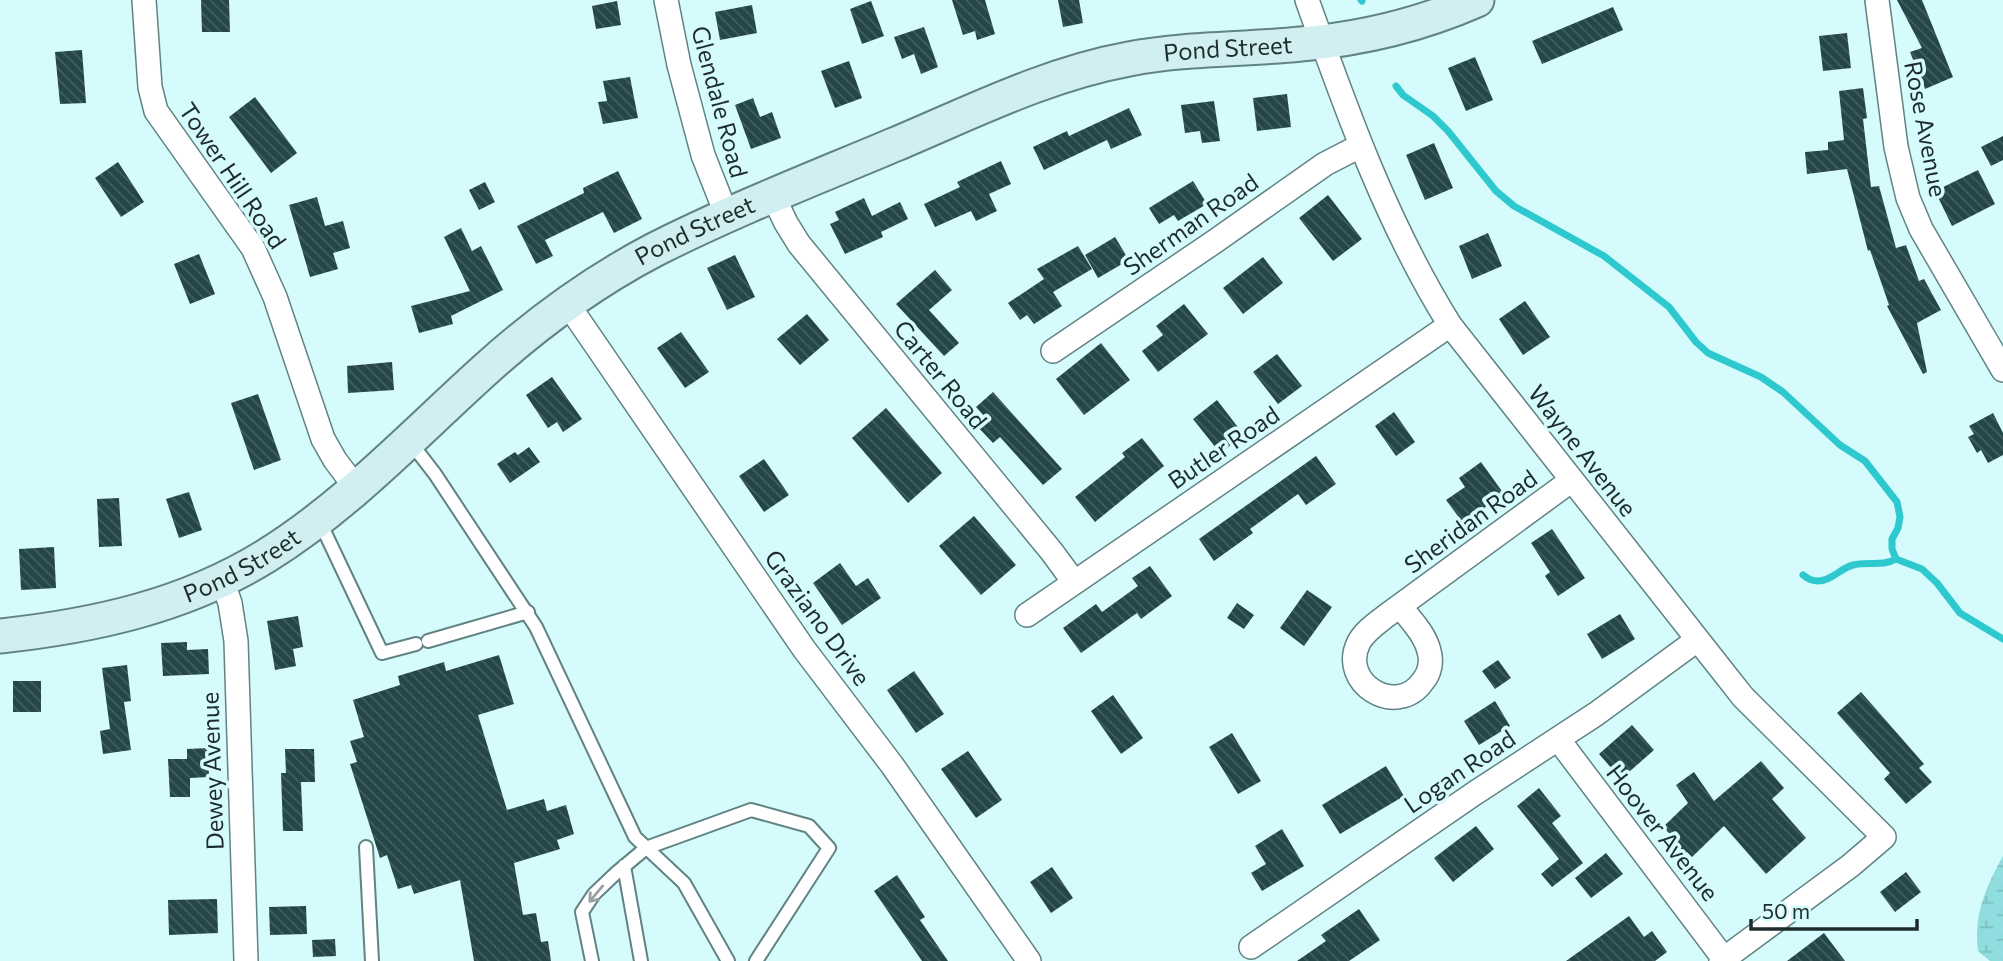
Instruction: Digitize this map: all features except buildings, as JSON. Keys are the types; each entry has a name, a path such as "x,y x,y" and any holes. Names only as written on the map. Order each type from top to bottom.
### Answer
{"main road":[{"name":"Pond Street","path":"0,636 65,628 160,605 222,580 265,556 319,520 509,349 567,303 633,261 773,196 1010,96 1081,71 1155,55 1322,42 1377,34 1404,27 1476,0"}],"street":[{"name":"Tower Hill Road","path":"144,0 150,87 156,111 253,248 275,297 323,439 356,488"},
{"name":"Glendale Road","path":"666,0 679,65 703,155 727,216"},
{"name":"Wayne Avenue","path":"1307,0 1360,146 1431,293 1450,325 1744,696 1884,837 1850,866 1722,960"},
{"name":"Rose Avenue","path":"1877,0 1896,147 1908,198 1921,229 2003,370"},
{"name":"Sherman Road","path":"1053,351 1325,164 1360,146"},
{"name":"Carter Road","path":"773,196 799,244 1074,582"},
{"name":"Graziano Drive","path":"567,303 804,649 892,765 1029,961"},
{"name":"Butler Road","path":"1027,615 1450,325"},
{"name":"Sheridan Road","path":"1400,606 1572,481"},
{"name":"Dewey Avenue","path":"222,580 236,640 246,961"},
{"name":"Logan Road","path":"1251,947 1475,793 1618,699 1697,640"},
{"name":"Hoover Avenue","path":"1558,740 1722,960"}],"lane":[{"path":"409,440 431,468 528,612 549,651 635,837 684,883 728,961"},
{"path":"319,520 382,653 528,612"},
{"path":"592,961 582,912 594,894 646,848 751,810 809,826 829,848 756,961"},
{"path":"366,847 372,961"},
{"path":"624,866 641,961"}],"green space":[{"path":"2003,856 2003,961 1990,961 1978,951 1977,925 1986,890"}],"waterway":[{"path":"1396,86 1403,95 1433,116 1448,131 1496,191 1514,206 1604,256 1669,307 1708,353 1761,377 1783,392 1840,445 1865,461 1897,502 1900,517 1892,539 1896,559 1922,569 1937,583 1960,613 2003,639"},
{"path":"1803,575 1818,581 1832,577 1853,565 1885,563 1896,559"}]}
